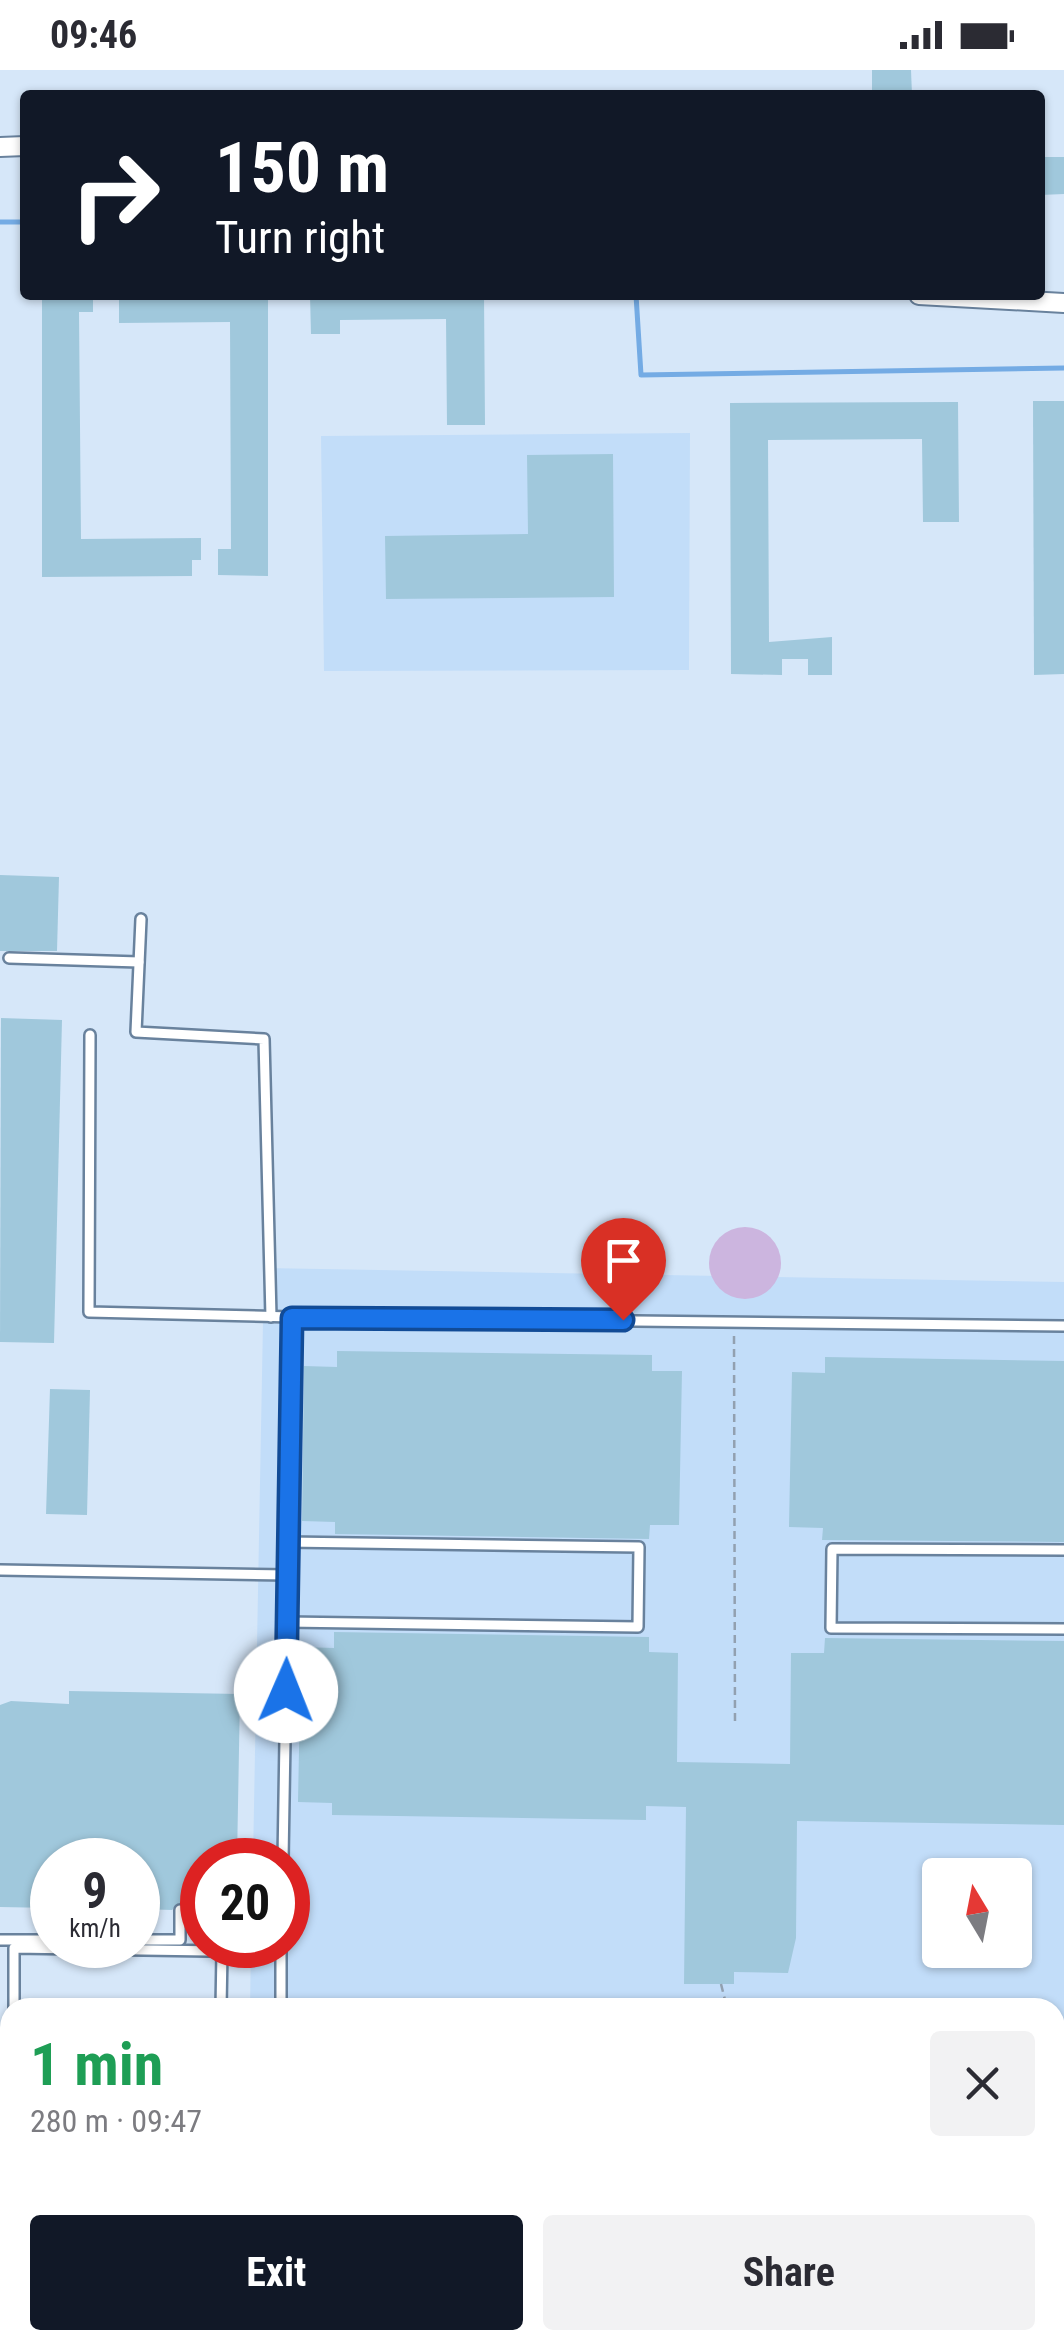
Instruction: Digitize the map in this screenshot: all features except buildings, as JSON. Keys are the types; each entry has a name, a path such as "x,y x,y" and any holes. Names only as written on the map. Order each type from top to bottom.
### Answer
{"street":[{"path":"1010,300 1064,303"}],"lane":[{"path":"141,919 136,1032 264,1039 271,1317"},
{"path":"9,958 139,962"},
{"path":"90,1035 88,1312 292,1318 1064,1326"},
{"path":"283,1838 292,1318"},
{"path":"287,1622 638,1627 640,1547 288,1542"},
{"path":"1064,1550 832,1549 831,1628 1064,1629"},
{"path":"0,1570 288,1575"},
{"path":"0,1940 30,1940"},
{"path":"14,1998 14,1948 180,1950"},
{"path":"221,1998 222,1968"},
{"path":"281,1998 282,1968"}],"path":[{"path":"734,1320 735,1725"},
{"path":"721,1984 724,1998"}],"shaded area":[{"path":"690,433 689,670 324,671 321,436"},
{"path":"745,1227 770,1238 781,1263 770,1288 745,1299 720,1288 709,1263 720,1238"},
{"path":"264,1268 1064,1282 1064,1998 250,1998 251,1968 310,1968 310,1838 253,1838"}],"waterway":[{"path":"0,222 20,222"},
{"path":"636,300 641,375 1064,368"}],"route":[{"path":"286,1691 292,1318 623,1320"}]}
